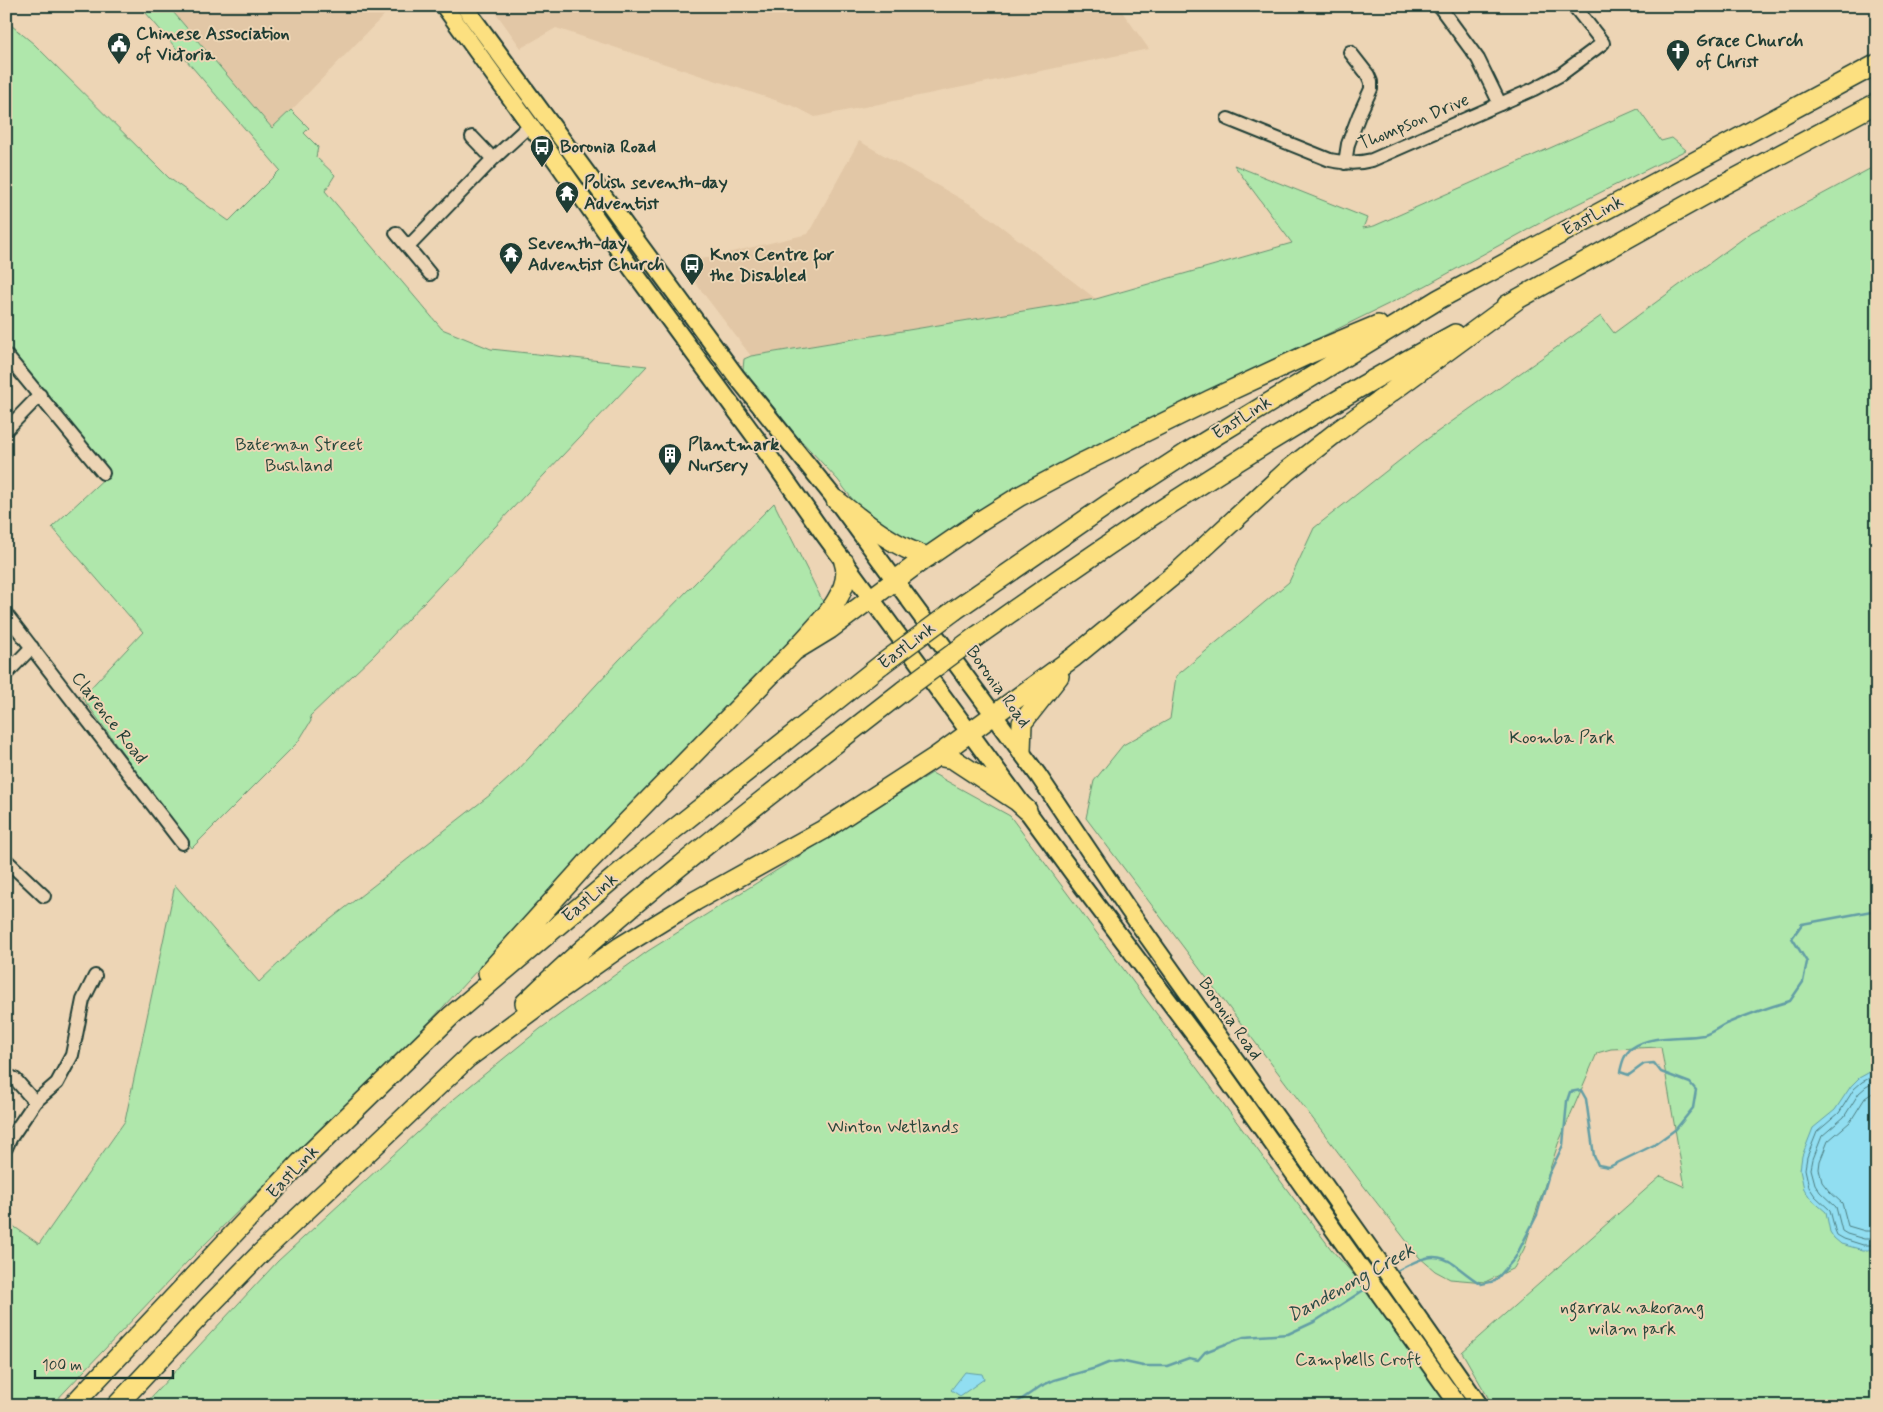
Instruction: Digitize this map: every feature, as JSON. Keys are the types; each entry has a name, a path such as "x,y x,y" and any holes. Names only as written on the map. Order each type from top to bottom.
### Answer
{"highway":[{"name":"EastLink","path":"72,1406 300,1163 452,1016 629,865 882,664 956,610 1108,505 1198,446 1439,299 1877,64"},
{"name":"EastLink","path":"116,1406 210,1304 261,1253 566,964 680,866 904,690 977,636 1137,526 1239,460 1376,376 1723,185 1877,103"},
{"path":"794,651 830,629 928,557 1012,501 1084,462 1311,353 1439,299"},
{"path":"469,1057 620,947 695,901 823,830 970,733 1074,657 1181,569 1287,471 1338,431 1518,299"},
{"path":"836,500 911,552 928,557"},
{"path":"452,1016 514,942 586,864 794,651 823,618 843,590 847,577 844,562"},
{"path":"1021,751 1022,723 1074,657"},
{"path":"937,756 953,759 1017,801 1027,810"}],"main road":[{"name":"Boronia Road","path":"444,6 844,562 1211,1057 1459,1406"},
{"name":"Boronia Road","path":"464,6 726,362 836,500 1021,751 1070,820 1128,909 1480,1406"},
{"path":"632,269 642,248"},
{"path":"709,374 726,362"},
{"path":"777,467 784,457 779,429"},
{"path":"1211,1057 1226,1048"}],"street":[{"path":"1439,6 1478,59 1500,104"},
{"name":"Thompson Drive","path":"1228,119 1330,160 1359,164 1372,160 1555,78 1603,43 1574,6"},
{"path":"1345,163 1348,144 1359,115 1372,90 1368,75 1350,52"},
{"path":"408,248 494,159 530,125"},
{"path":"472,137 494,159"},
{"path":"396,233 430,274"},
{"path":"6,355 103,472"},
{"path":"6,430 40,395"},
{"name":"Clarence Road","path":"6,614 182,843"},
{"path":"6,674 32,647"},
{"path":"6,860 44,896"},
{"path":"6,1148 35,1102 57,1083 72,1055 84,1000 95,976"},
{"path":"6,1075 15,1079 35,1102"}],"shaded area":[{"path":"168,6 393,6 273,129"},
{"path":"491,6 1118,6 1149,49 815,117 796,107 556,28 521,48"},
{"path":"859,141 977,208 1096,299 751,356 681,264 808,234"}],"green space":[{"name":"Bateman Street Bushland","path":"140,6 168,6 272,128 291,110 309,128 304,133 318,147 316,157 335,175 325,191 442,329 491,349 647,366 374,655 310,716 311,721 298,742 192,848 82,697 143,632 52,527 109,474 6,349 6,21 34,44 169,178 229,221 280,170"},
{"path":"1638,109 1661,141 1672,138 1686,150 1551,217 1425,286 1081,455 926,548 913,547 862,512 838,480 796,435 743,369 744,359 751,356 1096,299 1292,243 1234,165 1367,218 1363,228 1374,226"},
{"name":"Koomba Park","path":"1877,165 1877,1406 1493,1406 1462,1352 1661,1176 1685,1187 1661,1047 1611,1049 1597,1053 1558,1144 1524,1249 1514,1268 1485,1282 1450,1279 1435,1271 1419,1257 1086,818 1094,781 1123,745 1170,719 1176,676 1289,582 1314,528 1423,442 1601,316 1614,333 1752,232"},
{"path":"774,503 825,606 764,667 541,901 432,1019 188,1261 51,1406 6,1406 6,1221 39,1244 125,1121 175,885 259,982 300,943 490,795 518,770 619,660"},
{"name":"Winton Wetlands","path":"932,773 1010,816 1331,1249 1371,1294 1369,1296 1433,1381 1449,1406 143,1406 278,1261 454,1099 540,1029 648,951"}],"water":[{"path":"1877,1068 1877,1250 1863,1250 1841,1244 1834,1238 1830,1232 1826,1212 1811,1199 1804,1189 1800,1170 1802,1156 1813,1128 1835,1110 1851,1086 1859,1078"},
{"path":"965,1372 982,1374 984,1379 960,1396 951,1390"}],"waterway":[{"name":"Dandenong Creek","path":"1393,1273 1416,1261 1431,1257 1447,1260 1481,1284 1495,1281 1515,1258 1537,1215 1549,1174 1563,1145 1567,1101 1570,1092 1581,1090 1586,1099 1594,1156 1598,1165 1609,1167 1654,1145 1676,1129 1693,1108 1696,1090 1690,1083 1661,1072 1654,1063 1644,1064 1629,1075 1620,1072 1629,1050 1648,1041 1704,1035 1725,1024 1790,1001 1803,982 1807,962 1792,938 1802,924 1877,910"},
{"name":"Dandenong Creek","path":"1012,1406 1041,1386 1054,1380 1108,1363 1120,1361 1143,1366 1167,1366 1189,1358 1198,1360 1205,1352 1244,1337 1288,1334 1314,1322 1367,1288"}],"place":[{"name":"Chinese Association of Victoria","path":"119,65"},
{"name":"Grace Church of Christ","path":"1678,72"},
{"name":"Boronia Road","path":"542,168"},
{"name":"Polish seventh-day Adventist","path":"567,214"},
{"name":"Seventh-day Adventist Church","path":"511,275"},
{"name":"Knox Centre for the Disabled","path":"692,286"},
{"name":"Plantmark Nursery","path":"670,476"}],"park label":[{"name":"ngarrak nakorang wilam park","path":"1632,1318"},
{"name":"Campbells Croft","path":"1358,1360"}]}
